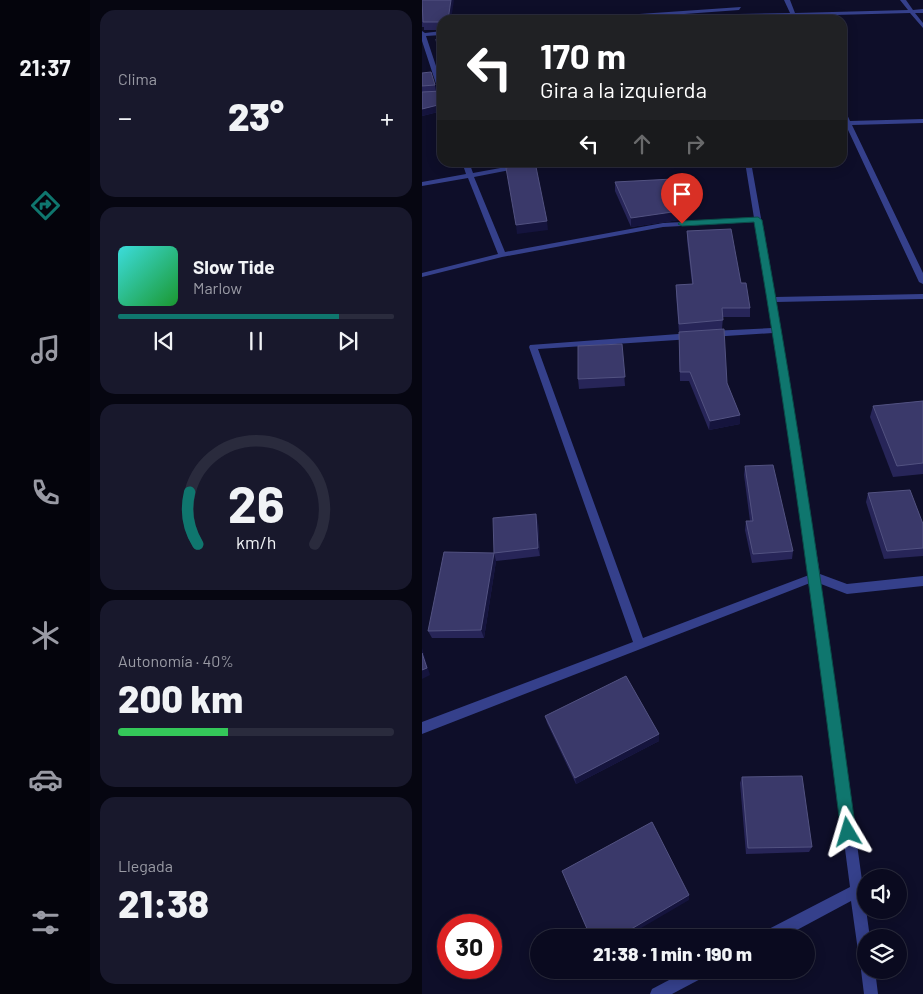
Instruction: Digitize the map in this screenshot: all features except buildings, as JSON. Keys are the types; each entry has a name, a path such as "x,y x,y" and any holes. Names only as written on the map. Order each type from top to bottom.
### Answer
{"street":[{"path":"738,15 741,0"},
{"path":"787,0 793,15"},
{"path":"903,0 922,27"},
{"path":"646,15 739,8"},
{"path":"833,15 922,11"},
{"path":"437,34 422,35 437,84"},
{"path":"847,119 922,282"},
{"path":"849,123 922,120"},
{"path":"467,167 502,255"},
{"path":"422,184 518,167"},
{"path":"749,167 777,330 815,577 862,929"},
{"path":"422,275 502,255 663,225 758,220"},
{"path":"772,300 922,296"},
{"path":"640,644 533,347 777,330"},
{"path":"422,728 815,577 847,589 922,581"},
{"path":"783,929 856,891"},
{"path":"657,994 686,979"},
{"path":"869,979 871,994"}],"route":[{"path":"682,224 758,220 815,577 848,832"}]}
